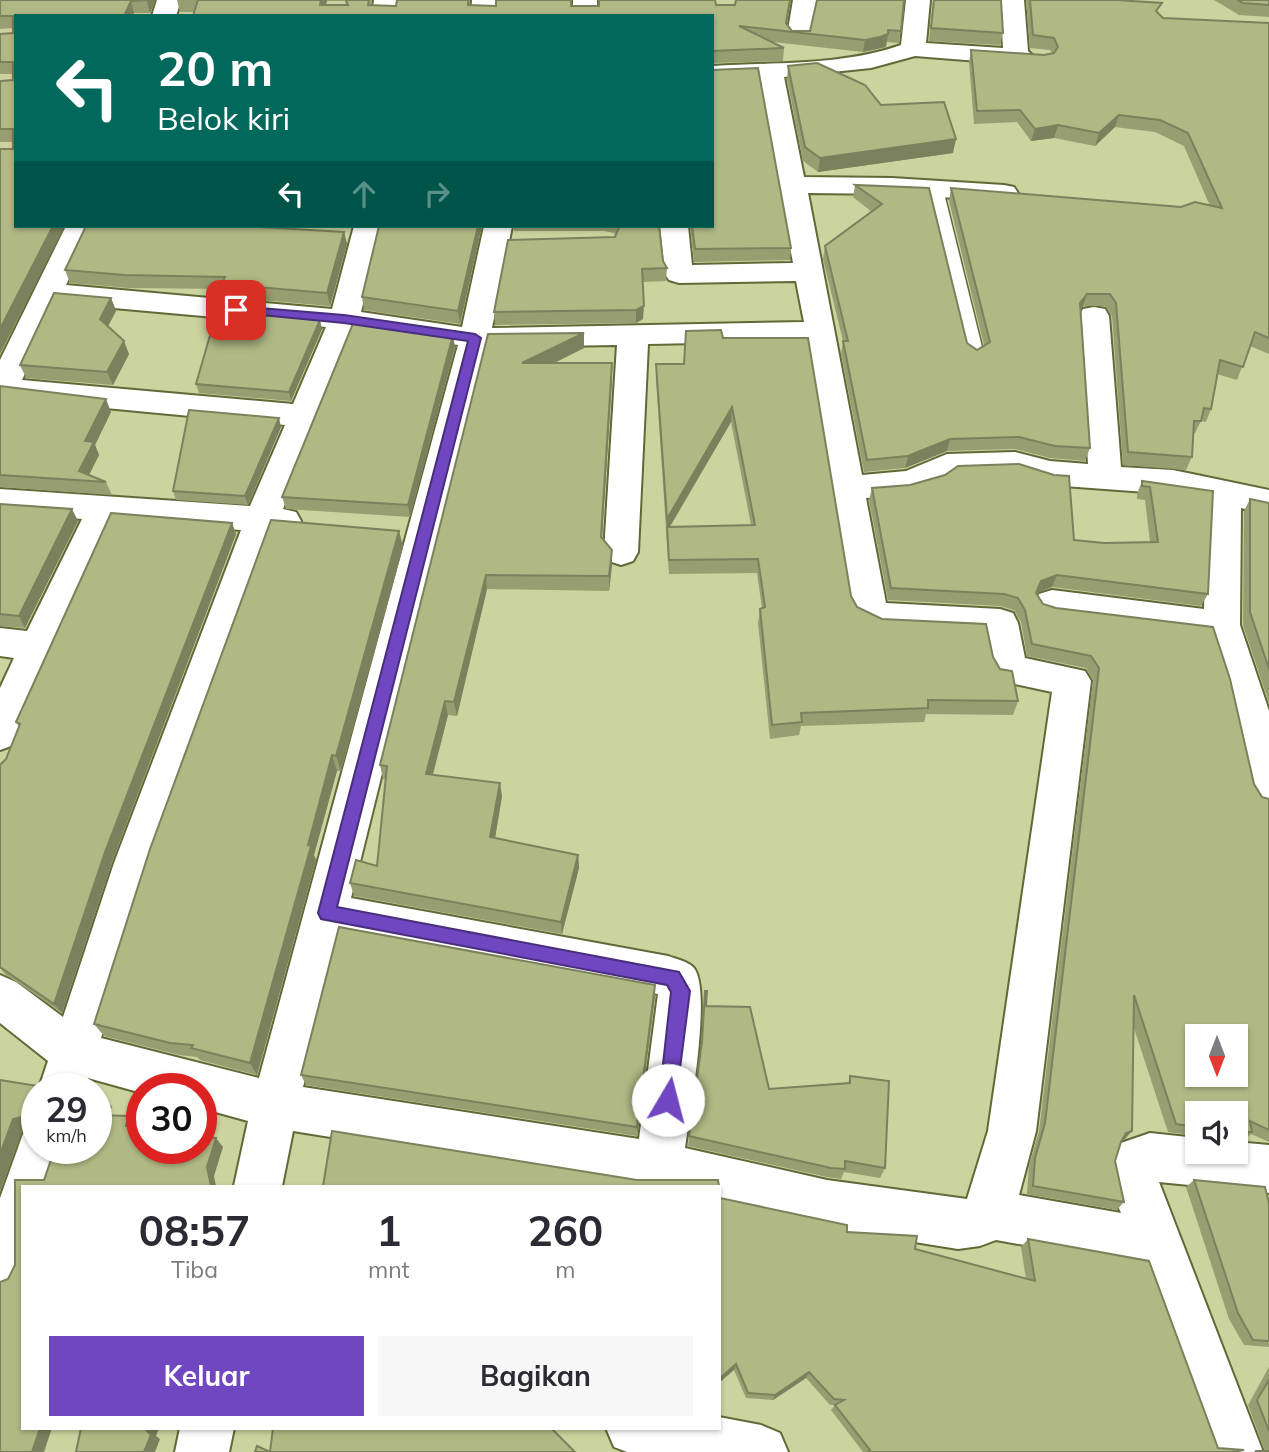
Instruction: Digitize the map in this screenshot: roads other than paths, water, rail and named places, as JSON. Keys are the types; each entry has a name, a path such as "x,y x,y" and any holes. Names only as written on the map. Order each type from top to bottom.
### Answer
{"street":[{"path":"799,36 805,0"},
{"path":"913,49 918,0"},
{"path":"1012,0 1016,57"},
{"path":"714,73 876,60 913,49 1041,58"},
{"path":"721,1185 958,1225 980,1222 988,1214 1012,1131 1019,1091 1072,681 1009,670 1000,623 879,617 869,610 821,331 770,68"},
{"path":"793,185 1033,195"},
{"path":"79,228 1,388 305,416"},
{"path":"674,228 683,304"},
{"path":"68,1071 135,863 261,519 344,319 358,231"},
{"path":"258,1185 275,1105 327,913 412,533 506,237"},
{"path":"48,293 344,319 475,338 633,333 683,304 808,272"},
{"path":"683,304 821,331"},
{"path":"1094,316 1105,475"},
{"path":"621,552 633,333"},
{"path":"847,488 906,483 929,477 947,465 1015,463 1050,473 1173,482 1269,502"},
{"path":"0,502 316,524"},
{"path":"1224,508 1222,625 1257,690 1269,794"},
{"path":"0,734 37,646 104,509"},
{"path":"1052,604 1222,625"},
{"path":"0,642 37,646"},
{"path":"327,913 668,976 676,980 680,991 675,1052 638,1171"},
{"path":"0,996 68,1071 275,1105 718,1185"},
{"path":"1236,1452 1193,1332 1133,1180 1133,1167 1138,1160 1150,1157 1265,1177"},
{"path":"28,1185 36,1164"},
{"path":"0,1266 21,1207"},
{"path":"988,1214 1157,1244"},
{"path":"202,1452 207,1430"},
{"path":"645,1430 761,1452"}],"lane":[{"path":"935,189 975,355"}]}
